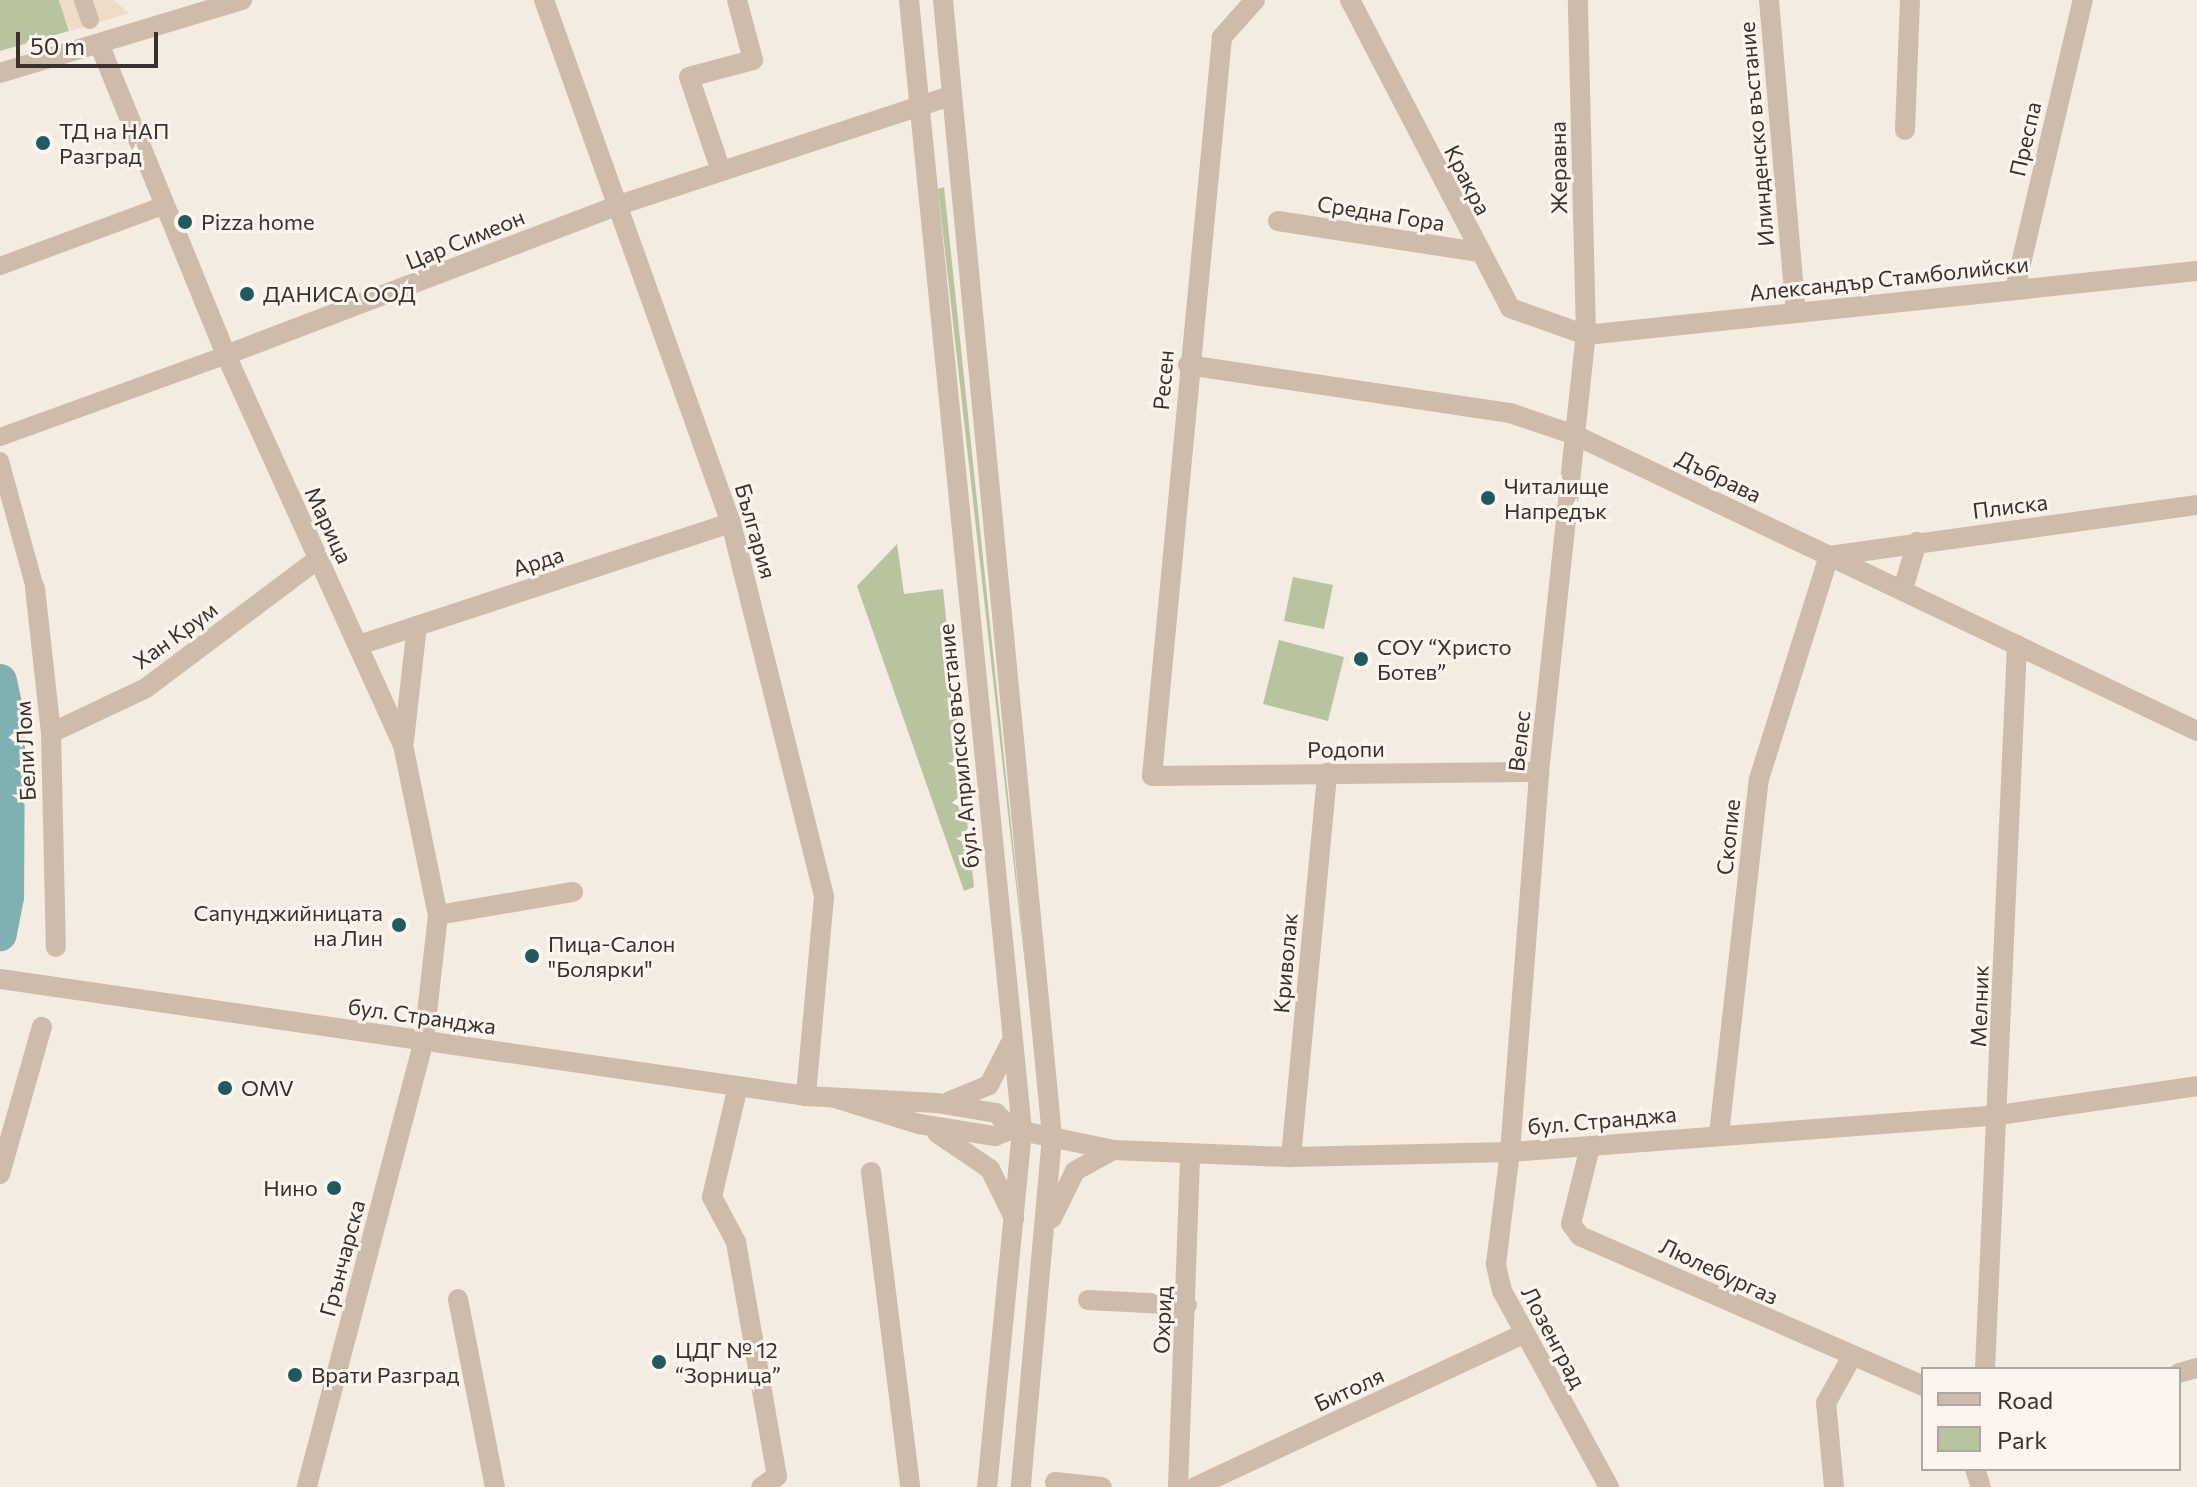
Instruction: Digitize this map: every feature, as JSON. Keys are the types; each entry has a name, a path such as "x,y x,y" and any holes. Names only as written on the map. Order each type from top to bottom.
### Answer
{"street":[{"path":"83,0 90,20"},
{"path":"0,73 100,46 242,0"},
{"name":"България","path":"544,0 731,523 824,897 806,1096"},
{"path":"721,171 689,77 753,60 737,0"},
{"name":"бул. Априлско въстание","path":"909,0 916,107 1012,1036 1017,1130 1017,1233 987,1487"},
{"path":"943,0 1052,1137 1047,1230 1021,1487"},
{"name":"Ресен","path":"1152,776 1188,365 1222,37 1255,0"},
{"name":"Кракра","path":"1350,0 1478,252 1510,308 1586,335"},
{"name":"Жеравна","path":"1578,0 1586,335"},
{"name":"Илинденско въстание","path":"1769,0 1796,312"},
{"path":"1905,130 1910,0"},
{"name":"Преспа","path":"2015,289 2083,0"},
{"name":"Марица","path":"100,46 226,355 403,745 438,915 424,1040"},
{"name":"Цар Симеон","path":"0,437 226,355 616,206 950,96"},
{"path":"0,266 165,205"},
{"name":"Средна Гора","path":"1278,221 1478,252"},
{"name":"Александър Стамболийски","path":"1586,335 2197,271"},
{"name":"Велес","path":"1510,1152 1539,772 1586,335"},
{"name":"Дъбрава","path":"1188,365 1510,413 1575,435 1829,556 1904,586 2017,645 2197,731"},
{"name":"Бели Лом","path":"0,461 35,588 51,733 56,947"},
{"name":"Плиска","path":"1829,556 2197,505"},
{"name":"Арда","path":"359,645 731,523"},
{"path":"1904,586 1917,542"},
{"name":"Скопие","path":"1719,1134 1759,779 1829,556"},
{"name":"Хан Крум","path":"51,733 146,688 318,559"},
{"path":"403,745 417,626"},
{"name":"Мелник","path":"1985,1367 1999,1115 2017,645"},
{"name":"Родопи","path":"1152,776 1539,772"},
{"name":"Криволак","path":"1291,1157 1327,773"},
{"path":"438,915 573,892"},
{"name":"бул. Странджа","path":"0,979 806,1096 937,1103 996,1113 1017,1130"},
{"path":"0,1174 42,1027"},
{"path":"937,1103 989,1085 1012,1036"},
{"name":"Грънчарска","path":"307,1487 424,1040"},
{"path":"738,1086 712,1197 736,1242 777,1476 761,1487"},
{"name":"бул. Странджа","path":"838,1099 919,1124 995,1136 1017,1130 1113,1150 1291,1157 1510,1152 1999,1115 2197,1086"},
{"path":"919,1124 990,1169 1017,1233"},
{"name":"Люлебургаз","path":"1590,1147 1571,1224 1580,1236 1850,1360 1921,1385"},
{"path":"1047,1230 1075,1171 1113,1150"},
{"name":"Лозенград","path":"1510,1152 1496,1264 1523,1334 1609,1487"},
{"name":"Охрид","path":"1178,1487 1187,1305 1190,1155"},
{"path":"871,1172 910,1487"},
{"path":"458,1299 495,1487"},
{"path":"1088,1300 1187,1305"},
{"name":"Битоля","path":"1195,1487 1523,1334"},
{"path":"1834,1487 1826,1403 1850,1360"},
{"path":"1055,1482 1102,1487"}],"green space":[{"path":"0,0 59,0 69,31 0,51"},
{"path":"944,187 1037,1071 938,189"},
{"path":"897,544 904,594 943,589 974,887 964,891 857,586"},
{"path":"1293,577 1333,585 1324,629 1284,621"},
{"path":"1279,640 1344,657 1328,721 1263,704"}],"shaded area":[{"path":"59,0 113,0 129,13 70,31"}],"waterway":[{"name":"Бели Лом","path":"0,681 8,720 7,897 0,934"}],"place":[{"name":"ТД на НАП Разград","path":"43,143"},
{"name":"Pizza home","path":"185,222"},
{"name":"ДАНИСА ООД","path":"247,294"},
{"name":"Читалище Напредък","path":"1488,498"},
{"name":"СОУ “Христо Ботев”","path":"1361,659"},
{"name":"Сапунджийницата на Лин","path":"399,925"},
{"name":"Пица-Салон \"Болярки\"","path":"532,956"},
{"name":"OMV","path":"225,1088"},
{"name":"Нино","path":"334,1188"},
{"name":"ЦДГ № 12 “Зорница”","path":"659,1362"},
{"name":"Врати Разград","path":"295,1375"}]}
